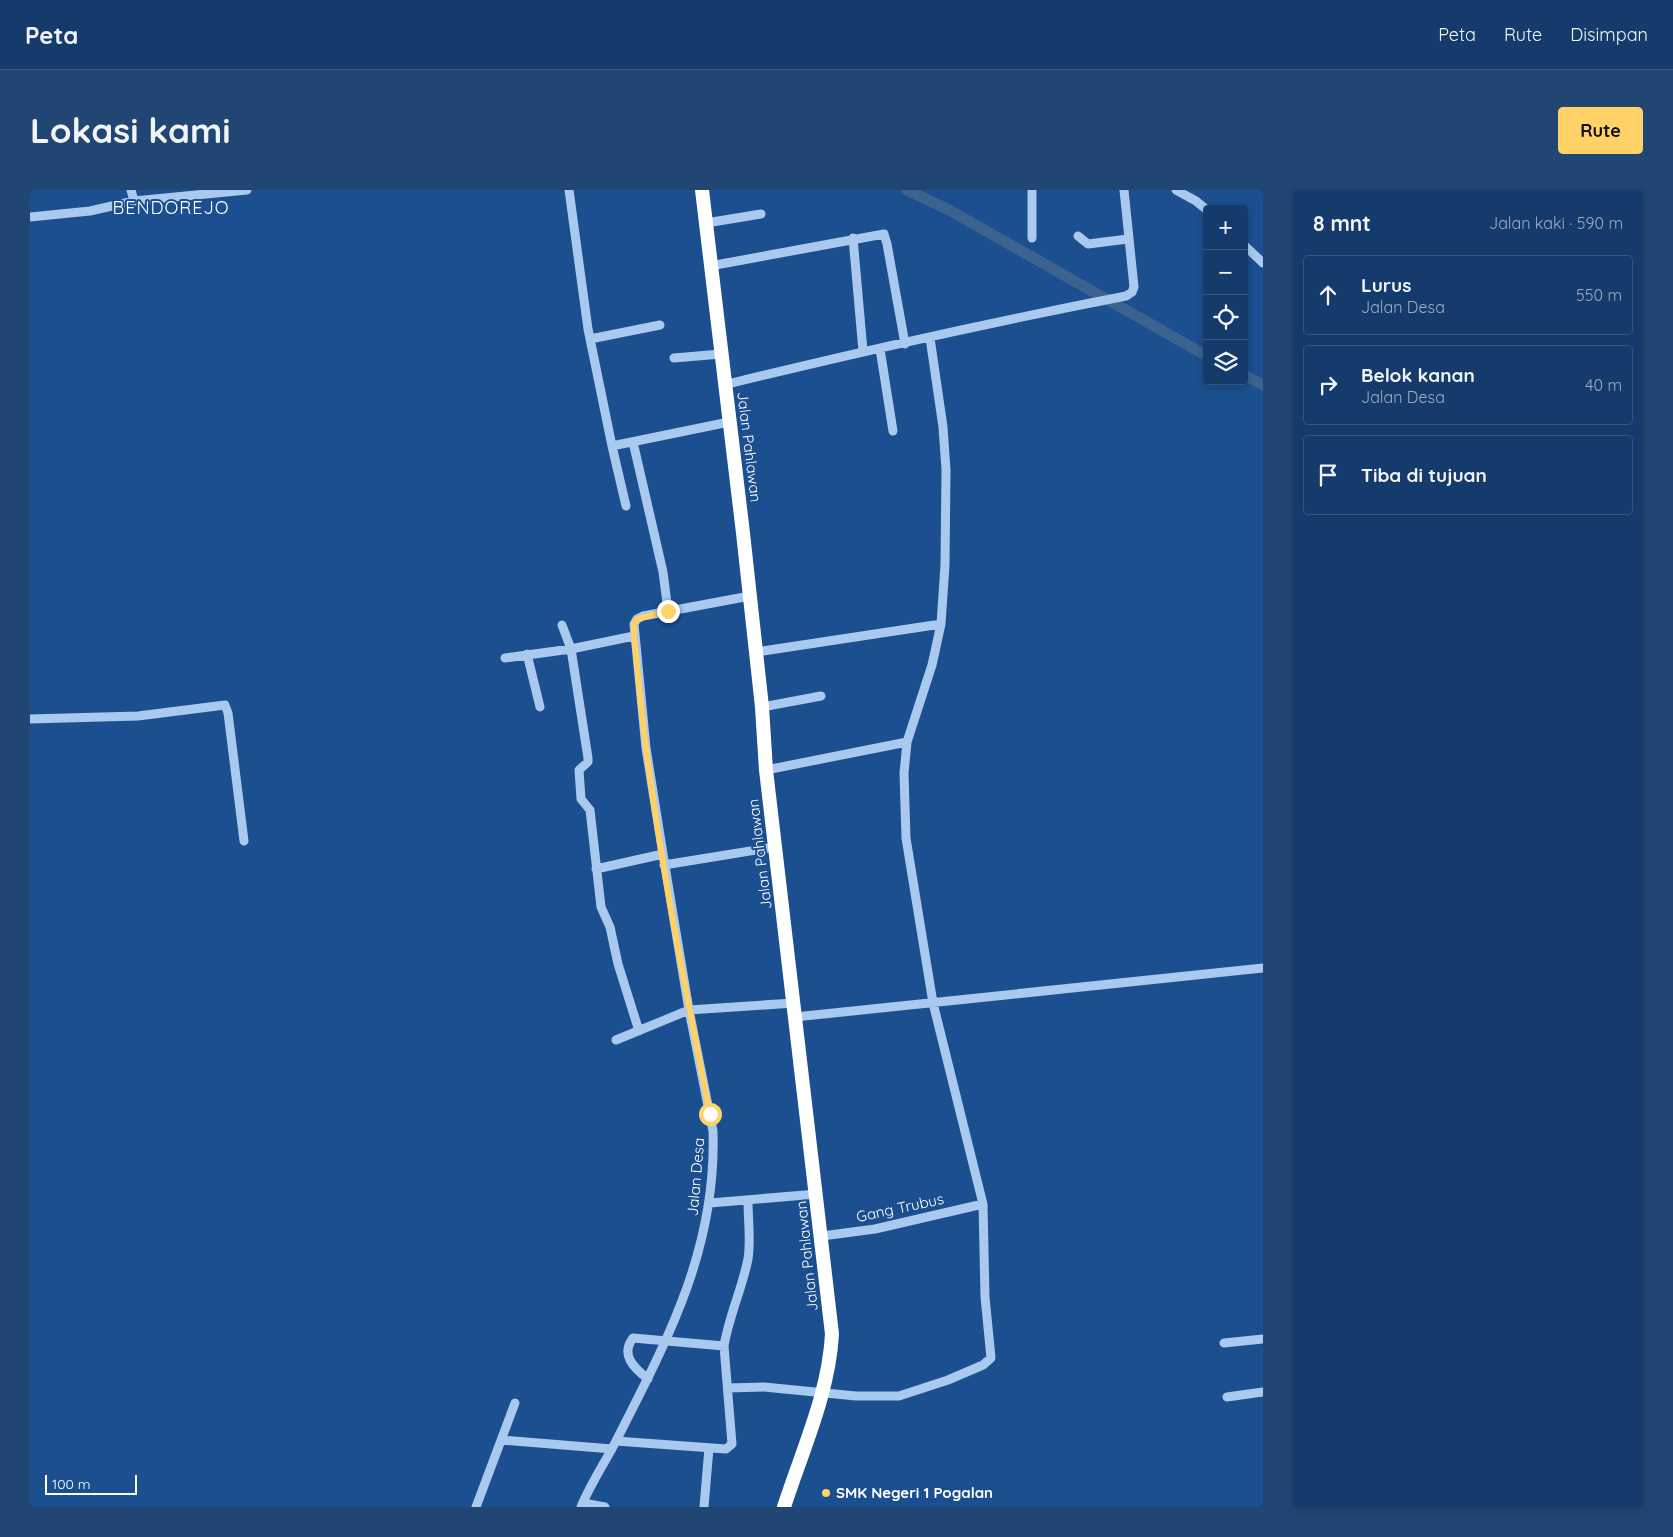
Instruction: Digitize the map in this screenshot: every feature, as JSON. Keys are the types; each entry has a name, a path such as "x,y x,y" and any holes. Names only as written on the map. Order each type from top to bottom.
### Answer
{"highway":[{"name":"Jalan Pahlawan","path":"702,190 750,596 762,707 766,770 832,1334 830,1360 822,1393 784,1507"}],"street":[{"path":"131,190 134,201"},
{"path":"30,217 90,211 134,201 246,190"},
{"path":"569,190 590,339 626,506"},
{"path":"1032,190 1032,238"},
{"path":"724,385 863,351 905,344 1126,296 1132,292 1134,287 1124,190"},
{"path":"1176,190 1203,207"},
{"path":"706,223 762,214"},
{"path":"710,266 882,233 886,237 905,344"},
{"path":"1078,236 1084,242 1092,244 1128,239"},
{"path":"853,238 863,351"},
{"path":"1248,249 1263,263"},
{"path":"590,339 660,326"},
{"path":"728,1388 764,1387 822,1393 899,1396 948,1380 988,1362 991,1355 985,1297 983,1204 932,1003 906,838 904,773 907,742 932,665 941,624 945,565 946,470 943,427 930,338"},
{"path":"880,349 894,431"},
{"path":"674,358 720,354"},
{"path":"612,446 729,422"},
{"path":"633,442 663,572 668,611"},
{"path":"506,658 571,649 634,636 634,624 637,619 668,611 750,596"},
{"path":"756,652 941,624"},
{"path":"562,625 571,649 588,760 579,770 579,785 582,800 590,810 601,907 610,926 618,964 639,1031"},
{"name":"Jalan Desa","path":"606,1507 582,1505 648,1379 689,1288 697,1263 710,1203 714,1131 689,1010 662,854 646,748 634,636"},
{"path":"527,654 540,707"},
{"path":"762,707 821,696"},
{"path":"30,719 138,716 224,705 228,713 244,841"},
{"path":"766,770 907,742"},
{"path":"664,865 775,847"},
{"path":"596,868 662,854"},
{"path":"616,1040 689,1010 794,1010 932,1003 1263,968"},
{"path":"710,1203 817,1194"},
{"path":"501,1440 726,1449 732,1444 724,1346 727,1327 739,1294 748,1259 748,1200"},
{"name":"Gang Trubus","path":"822,1236 875,1229 983,1204"},
{"path":"648,1379 629,1360 630,1344 635,1337 724,1346"},
{"path":"1224,1342 1263,1339"},
{"path":"1227,1397 1263,1392"},
{"path":"476,1507 515,1403"},
{"path":"704,1507 709,1448"}],"waterway":[{"path":"907,190 949,210 1203,354"},
{"path":"1248,377 1263,385"}],"place":[{"name":"SMK Negeri 1 Pogalan","path":"826,1493"}],"district":[{"name":"BENDOREJO","path":"171,208"}],"route":[{"path":"668,611 639,617 634,621 634,636 646,748 662,854 689,1010 710,1114"}]}
